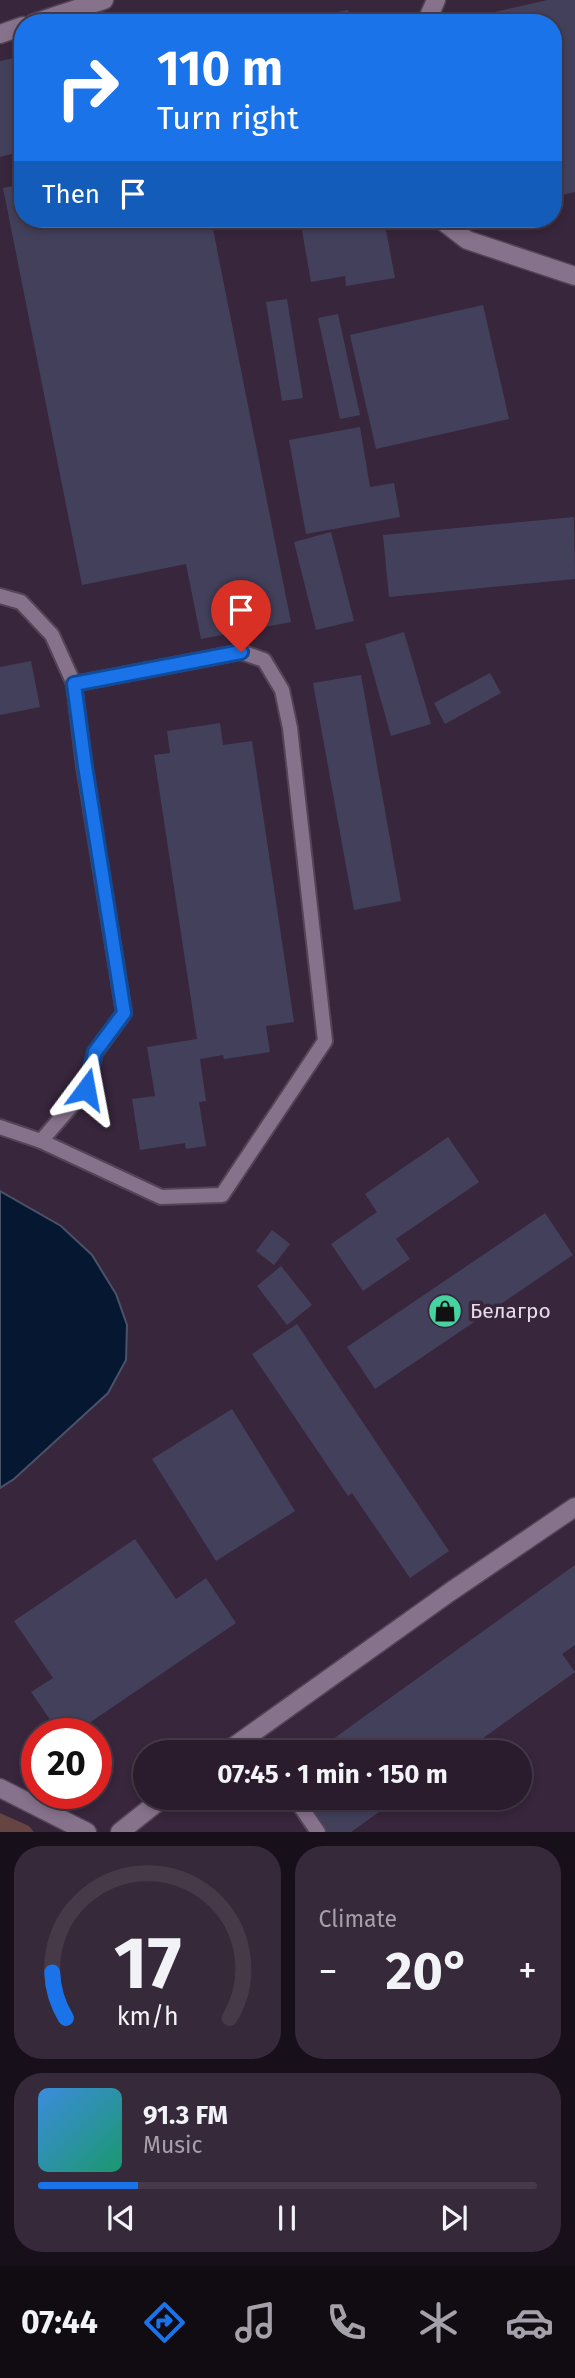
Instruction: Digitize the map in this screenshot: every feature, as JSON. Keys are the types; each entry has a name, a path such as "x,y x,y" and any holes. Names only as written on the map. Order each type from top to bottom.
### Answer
{"street":[{"path":"61,14 104,0"},
{"path":"452,228 467,240 575,276"},
{"path":"243,1740 450,1592 575,1507"},
{"path":"0,1788 88,1832"},
{"path":"120,1832 148,1810"}],"lane":[{"path":"0,596 21,601 52,635 74,684 124,1013 95,1052 86,1089 41,1142"},
{"path":"0,1127 41,1142 161,1197 222,1195 325,1041 290,728 282,690 264,660 241,652 74,684"},
{"path":"250,1735 254,1740"},
{"path":"303,1810 318,1832"}],"shaded area":[{"path":"0,1813 29,1826 34,1832 0,1832"}],"water":[{"path":"0,1191 61,1226 92,1255 116,1294 127,1325 126,1360 108,1393 14,1479 0,1488"}],"building":[{"path":"547,0 575,0 575,192 562,195 562,14 487,14"},
{"path":"348,10 349,14 326,14"},
{"path":"14,58 14,153 0,157 0,61"},
{"path":"14,186 14,228 213,228 291,622 201,639 186,564 82,585 3,188"},
{"path":"302,228 386,228 395,278 346,286 345,276 311,282"},
{"path":"287,299 303,398 282,401 266,302"},
{"path":"483,305 509,419 376,449 350,335"},
{"path":"338,314 360,415 340,419 318,318"},
{"path":"360,427 370,487 394,483 400,517 306,534 289,440"},
{"path":"574,517 575,579 389,597 383,535"},
{"path":"331,532 354,621 316,630 294,542"},
{"path":"404,632 431,724 391,736 365,644"},
{"path":"31,661 40,707 0,715 0,667"},
{"path":"490,673 501,693 445,724 434,703"},
{"path":"361,675 401,901 354,910 313,683"},
{"path":"220,723 223,745 252,741 294,1022 266,1026 270,1052 224,1059 223,1055 200,1059 206,1101 199,1102 206,1146 186,1149 185,1143 140,1150 132,1099 155,1096 147,1047 197,1039 154,755 170,753 167,731"},
{"path":"448,1137 479,1182 396,1239 410,1259 363,1291 331,1244 377,1212 365,1194"},
{"path":"545,1213 573,1255 375,1389 347,1347"},
{"path":"272,1230 290,1244 274,1265 256,1251"},
{"path":"281,1266 312,1305 287,1325 257,1286"},
{"path":"297,1324 449,1551 410,1578 352,1493 348,1496 252,1354"},
{"path":"232,1409 295,1511 216,1561 152,1459"},
{"path":"135,1539 176,1599 206,1578 236,1623 96,1718 49,1718 31,1692 53,1678 14,1621"},
{"path":"575,1565 575,1645 562,1654 575,1672 481,1740 332,1740"},
{"path":"309,1810 382,1810 351,1832 325,1832"}],"place":[{"name":"Белагро","path":"445,1311"}],"route":[{"path":"86,1089 95,1052 124,1013 74,684 241,652"}]}
